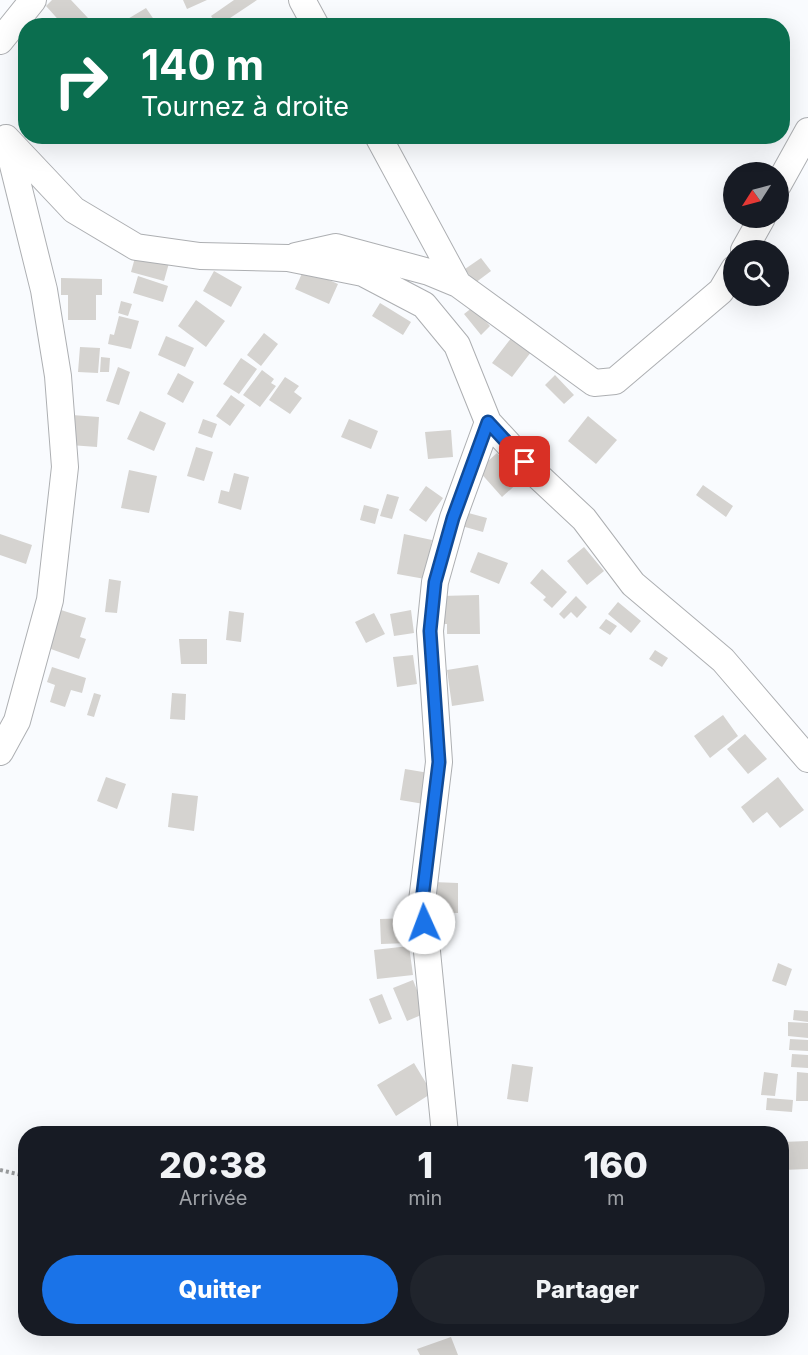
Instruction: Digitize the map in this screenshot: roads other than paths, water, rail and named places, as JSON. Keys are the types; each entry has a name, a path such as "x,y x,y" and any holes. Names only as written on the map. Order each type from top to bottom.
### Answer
{"street":[{"path":"19,18 33,0"},
{"path":"302,0 312,18"},
{"path":"0,41 18,19"},
{"path":"789,166 808,132"},
{"path":"3,133 74,210 136,247 200,256 288,258 363,273 424,305 457,345 488,422 538,476 584,519 633,584 723,660 808,759"},
{"path":"0,752 17,721 50,600 65,467 58,376 44,290 3,133"},
{"path":"382,144 458,284"},
{"path":"288,258 336,247 429,272 458,284 594,383 615,381 723,289"},
{"path":"444,1126 422,901 439,762 430,631 435,582 453,518 488,422"}]}
